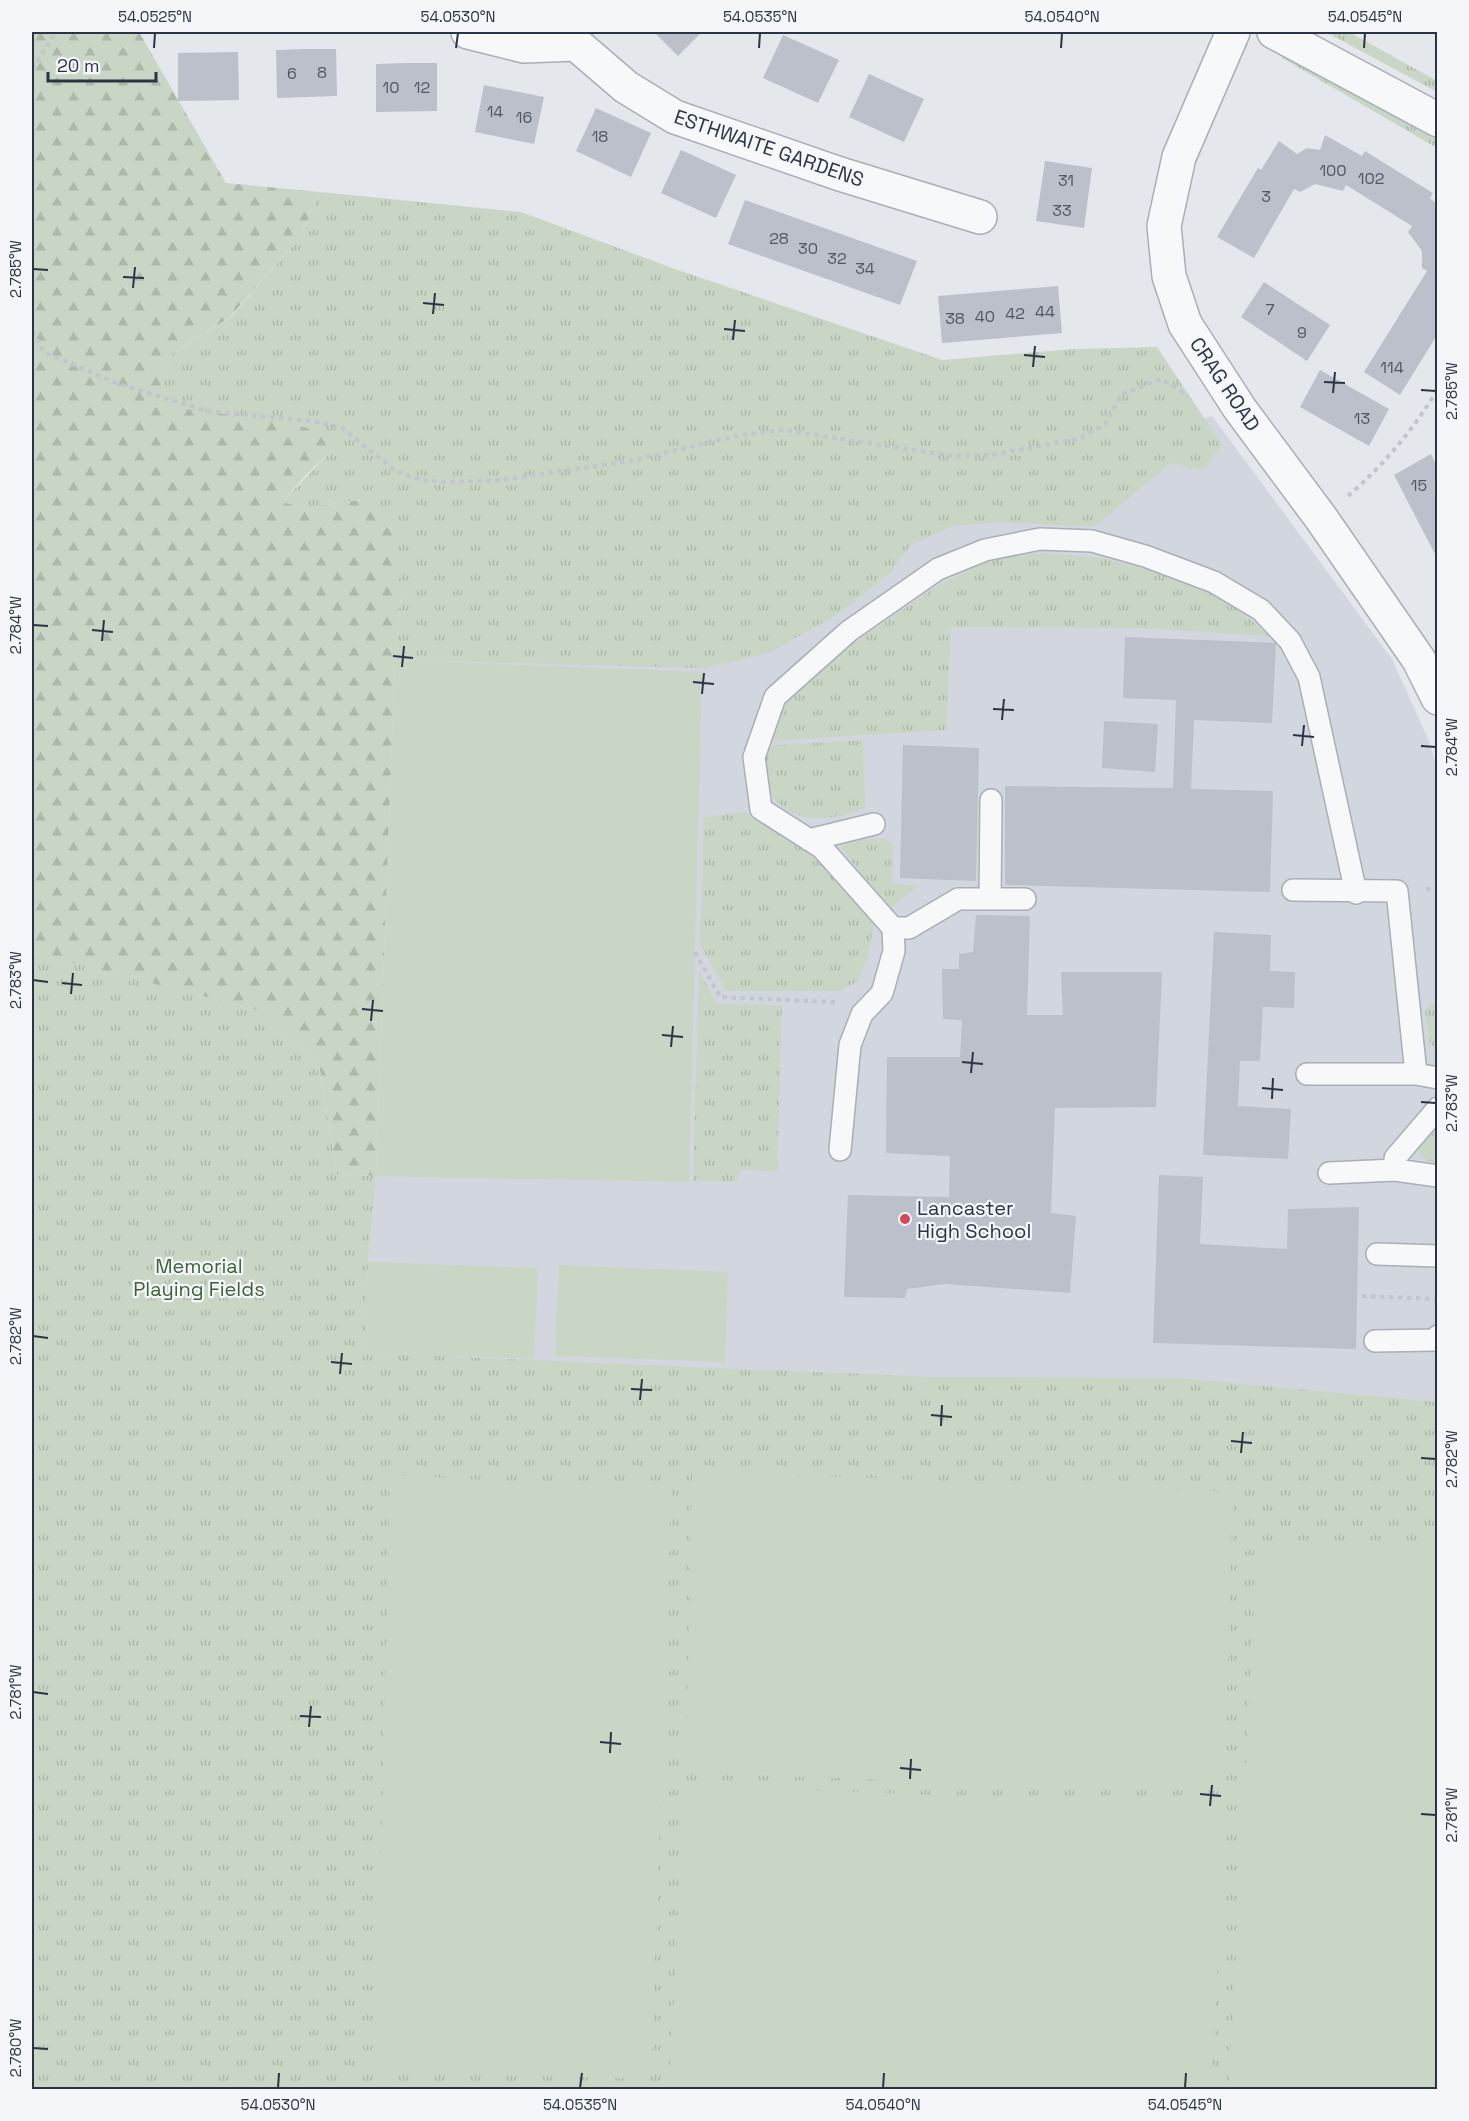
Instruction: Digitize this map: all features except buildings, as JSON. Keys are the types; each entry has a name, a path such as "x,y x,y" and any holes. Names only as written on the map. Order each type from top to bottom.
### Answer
{"street":[{"name":"ESTHWAITE GARDENS","path":"468,32 524,46 585,38 626,87 675,117 840,174 980,217"},
{"name":"CRAG ROAD","path":"1233,32 1179,157 1164,226 1169,276 1185,324 1240,409 1321,518 1419,660 1437,698"},
{"path":"1274,32 1437,120"}],"lane":[{"path":"840,1150 850,1045 862,1014 882,993 894,951 893,928 822,848 761,809 754,757 774,697 849,631 938,568 985,549 1040,539 1092,541 1145,556 1214,582 1261,610 1290,641 1308,677 1356,893"},
{"path":"990,899 991,800"},
{"path":"809,840 874,825"},
{"path":"1293,890 1356,893 1397,891 1416,1074"},
{"path":"893,928 909,928 958,899 1025,899"},
{"path":"1307,1074 1416,1074 1437,1078"},
{"path":"1395,1170 1395,1158 1437,1108"},
{"path":"1329,1173 1395,1170 1437,1176"},
{"path":"1377,1254 1437,1256"},
{"path":"1375,1341 1436,1340 1437,1336"}],"path":[{"path":"32,69 56,32"},
{"path":"32,331 44,352 116,383 207,411 311,421 342,428 398,472 422,480 446,482 500,480 630,461 741,435 783,430 952,456 990,455 1082,438 1104,424 1122,394 1162,379 1201,404 1240,409"},
{"path":"1321,518 1388,459 1422,414 1437,389"},
{"path":"695,952 720,997 872,1004"},
{"path":"1362,1296 1437,1299"}],"shaded area":[{"name":"Lancaster High School","path":"1212,416 1392,659 1429,741 1437,767 1437,2089 319,2090 368,1262 376,1176 395,660 401,597 830,512"}],"green space":[{"path":"32,32 139,32 226,183 320,192 300,237 229,318 172,354 154,405 292,423 343,440 307,474 282,502 305,508 359,500 397,522 401,597 395,660 376,1176 337,1174 319,1064 259,1010 32,953"},
{"path":"1326,32 1349,32 1437,81 1437,92"},
{"path":"1285,53 1437,137 1437,148 1282,58"},
{"path":"320,192 521,212 675,269 942,360 1074,349 1157,347 1222,445 1203,471 1171,463 1094,527 1000,522 953,526 911,545 890,573 841,612 769,653 705,668 395,660 401,597 359,500 305,508 282,502 342,440 153,406 172,354 230,318 300,237"},
{"path":"1045,553 1102,558 1159,572 1223,598 1271,636 1142,628 951,627 946,730 768,741 781,710 805,683 839,653 939,585 997,557"},
{"path":"395,660 702,672 689,1182 376,1176"},
{"path":"863,740 865,808 835,817 806,817 792,813 780,805 771,794 764,775 764,746"},
{"path":"746,812 798,841 841,884 874,925 868,955 858,981 840,991 726,991 700,944 704,817"},
{"path":"884,838 893,845 892,883 919,886 890,908 882,903 840,845 852,840"},
{"name":"Memorial Playing Fields","path":"32,953 259,1009 319,1064 337,1174 376,1176 368,1262 365,1353 932,1377 1178,1378 1437,1402 1437,2089 32,2090"},
{"path":"699,971 717,1004 782,1005 777,1172 740,1169 737,1182 693,1181"},
{"path":"1438,1002 1437,1053 1429,1041 1425,1011 1429,1005"},
{"path":"1437,1130 1437,1162 1426,1161 1419,1153 1419,1145"},
{"path":"368,1262 538,1268 534,1359 365,1353"},
{"path":"559,1265 728,1272 725,1362 555,1356"},
{"path":"692,1471 1233,1492 1224,1791 686,1773"},
{"path":"390,1475 671,1489 651,2079 376,2072"},
{"path":"1257,1542 1437,1550 1437,2089 1229,2088"},
{"path":"685,1786 1226,1805 1211,2089 669,2089"}],"place":[{"name":"Lancaster High School","path":"905,1219"}]}
